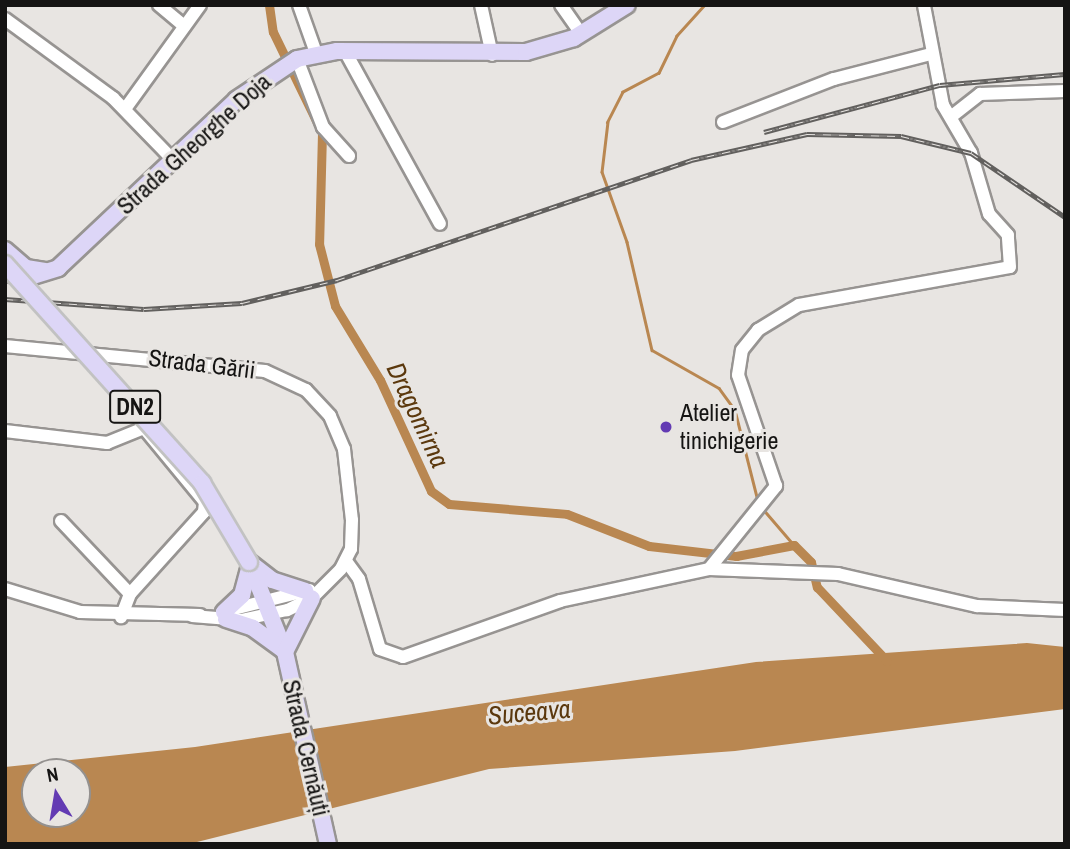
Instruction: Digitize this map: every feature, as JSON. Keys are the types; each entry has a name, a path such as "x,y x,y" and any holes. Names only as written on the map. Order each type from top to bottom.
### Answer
{"main road":[{"name":"Strada Gheorghe Doja","path":"58,268 174,161 289,63 316,53 345,51 492,55 546,48 581,34 627,5"},
{"path":"5,250 26,268 58,268"},
{"name":"DN2","path":"5,264 202,483 249,562 285,652"},
{"path":"5,271 26,278 58,268"},
{"path":"249,562 272,580 308,594 285,652 253,628 225,615 242,595 249,562"},
{"name":"Strada Cernăuți","path":"285,652 328,844"}],"street":[{"path":"159,5 184,26"},
{"path":"125,109 200,5"},
{"path":"299,5 316,53"},
{"path":"481,5 492,55"},
{"path":"562,5 581,34"},
{"path":"709,569 762,508 776,485 775,472 737,367 758,330 799,305 1008,269 1010,242 998,226 952,116 943,105 931,54 925,5"},
{"path":"5,19 125,109 174,161"},
{"path":"345,51 440,224"},
{"path":"723,122 834,79 931,54"},
{"path":"289,63 323,127 349,156"},
{"path":"952,116 980,94 1065,91"},
{"name":"Strada Gării","path":"5,346 238,365 283,376 306,390 330,416 344,449 352,520 346,561"},
{"path":"5,431 107,443 144,428 205,502 204,512 130,593 121,617"},
{"path":"61,521 130,593"},
{"path":"5,589 59,608 121,617 225,615 268,611 308,594 326,584 346,561 359,579 380,649 403,657 560,601 709,569 822,572 977,606 1065,610"}],"water":[{"name":"Suceava","path":"1027,643 1065,647 1065,709 735,751 489,769 189,844 5,844 5,767 21,765 21,828 91,828 90,758 195,747 756,662"}],"waterway":[{"name":"Dragomirna","path":"269,5 273,32 322,133 319,244 335,306 380,380 431,491 449,504 567,514 649,546 736,556 794,545 811,562 817,587 887,661"},
{"path":"705,5 677,36 659,73 623,92 608,122 602,172 627,242 652,350 719,388 735,410 758,501"},
{"path":"764,510 794,545"}],"railway":[{"path":"764,132 940,85 1065,74"},
{"path":"5,299 144,309 242,303 337,280 691,160 807,134 901,136 971,153 1065,217"}],"place":[{"name":"Atelier tinichigerie","path":"666,427"}]}
